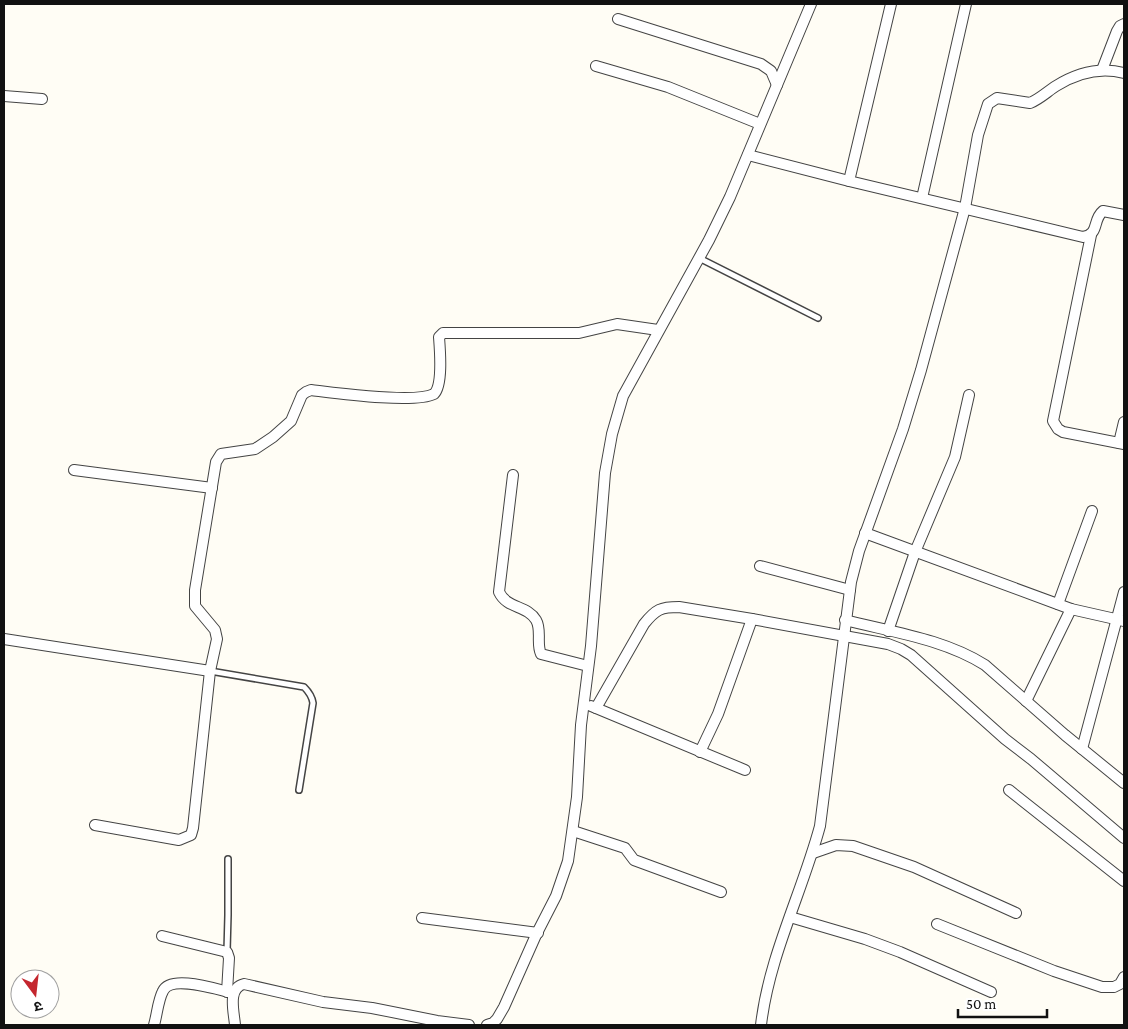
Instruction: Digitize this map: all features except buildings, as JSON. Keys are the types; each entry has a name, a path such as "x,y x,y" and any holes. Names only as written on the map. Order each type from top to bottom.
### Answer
{"street":[{"path":"590,706 588,666 606,472 612,434 623,396 699,258 730,197 812,4"},
{"path":"849,181 891,4"},
{"path":"922,198 966,4"},
{"path":"618,19 761,64 771,71 777,85"},
{"path":"1102,70 1117,31 1124,24"},
{"path":"596,66 668,87 760,124"},
{"path":"762,1025 764,1000 770,976 813,853 820,826 850,590 865,533 903,428 918,379 965,208 978,135 988,104 990,101 1002,98 1021,103 1030,103 1075,76 1096,70 1114,70 1124,73"},
{"path":"4,96 42,99"},
{"path":"748,155 1083,237 1091,235"},
{"path":"1124,215 1103,211 1100,213 1091,235 1053,421 1058,430 1063,432 1122,444 1124,422"},
{"path":"95,825 179,840 191,835 210,671 217,634 199,611 194,600 218,457 226,452 246,451 255,448 273,437 291,421 302,395 311,390 381,397 424,397 434,394 438,388 440,364 439,337 443,333 579,333 617,324 658,330"},
{"path":"888,631 916,552 954,457 969,395"},
{"path":"74,470 212,488"},
{"path":"513,475 499,592 506,602 531,614 535,618 539,627 539,650 541,654 588,666"},
{"path":"1058,604 1092,511"},
{"path":"865,533 1070,609 1121,620"},
{"path":"760,566 850,590"},
{"path":"1082,749 1121,620 1124,592"},
{"path":"487,1025 497,1019 504,1007 563,877 573,831 579,780 581,729 590,706 644,624 659,609 679,607 752,619 888,631 918,638 971,656 985,665 1124,783"},
{"path":"1026,701 1070,609"},
{"path":"700,752 718,714 752,619"},
{"path":"844,628 901,649 911,655 990,726 1032,759 1124,838"},
{"path":"4,639 210,671"},
{"path":"590,706 745,770"},
{"path":"1009,790 1124,881"},
{"path":"573,831 625,848 634,860 721,892"},
{"path":"813,853 836,845 853,846 914,867 1016,913"},
{"path":"790,917 900,952 991,992"},
{"path":"422,918 538,933"},
{"path":"938,924 1054,971 1102,987 1114,987 1120,984 1124,977"},
{"path":"162,936 227,952 235,1025"},
{"path":"154,1025 162,991 167,985 183,983 230,992 244,984 323,1002 372,1008 437,1021 469,1025"}],"lane":[{"path":"699,258 818,318"},
{"path":"210,671 304,687 308,691 313,702 299,790"},
{"path":"227,952 228,859"}]}
